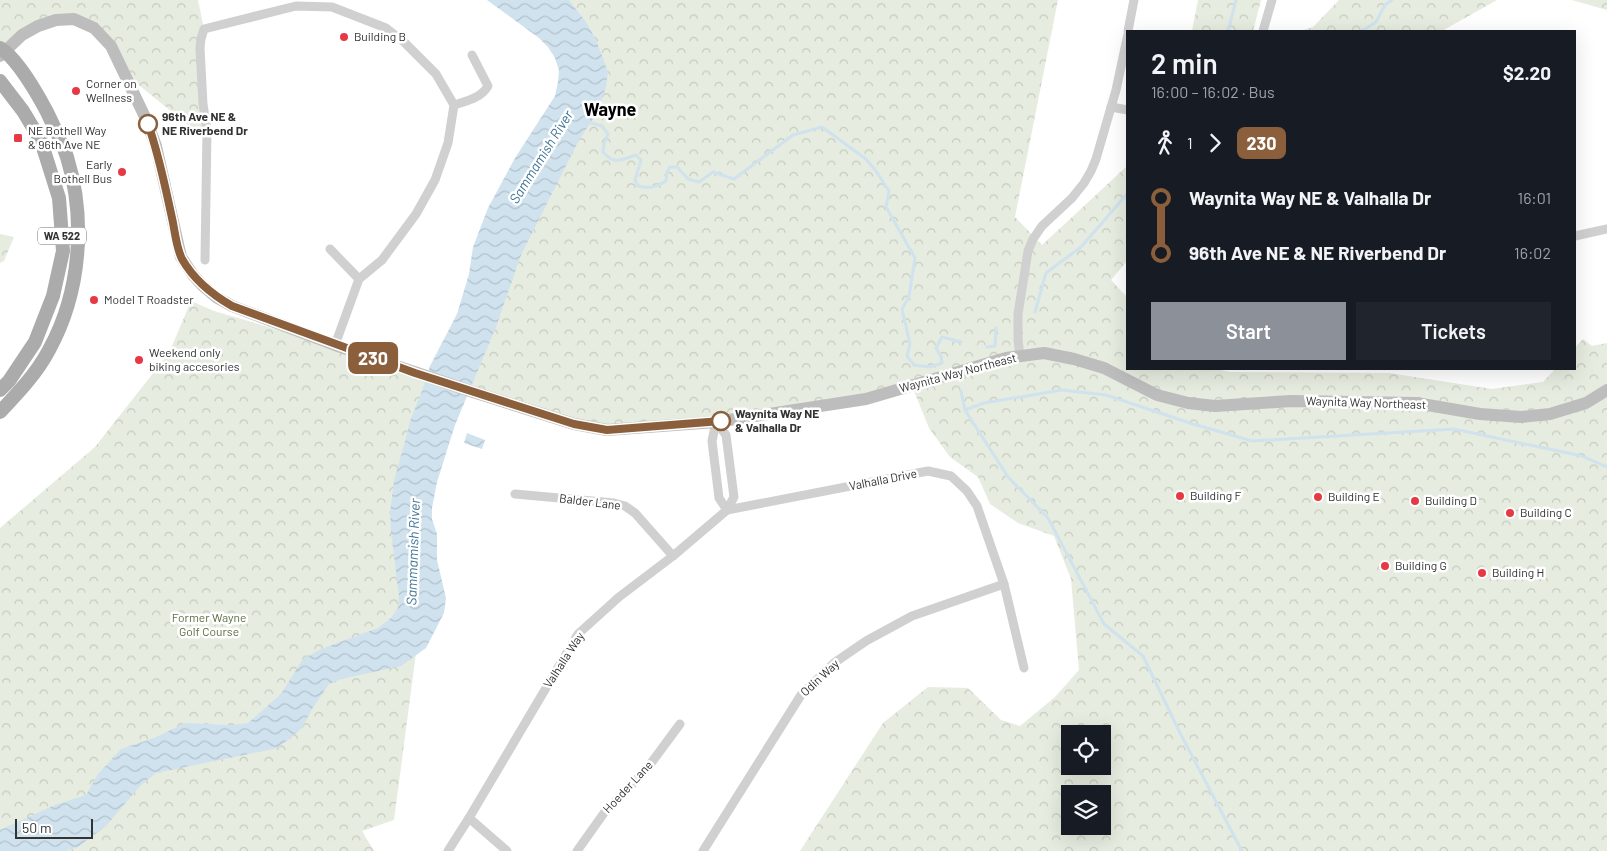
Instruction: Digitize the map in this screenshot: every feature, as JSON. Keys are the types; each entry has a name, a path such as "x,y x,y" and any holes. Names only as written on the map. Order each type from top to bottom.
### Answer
{"main road":[{"name":"Waynita Way Northeast","path":"2,52 22,35 38,26 56,20 74,19 94,28 111,46 145,117 156,146 181,257 193,275 216,297 232,306 415,373 574,424 607,430 716,422 866,399 1006,358 1044,353 1104,368 1157,395 1188,403 1215,406 1291,401 1416,403 1480,414 1521,417 1550,414 1586,403 1607,390"},
{"name":"WA 522","path":"0,412 35,371 57,335 72,288 78,237 77,214 67,157 40,100 24,76 2,52"},
{"name":"WA 522","path":"0,82 23,111 41,141 59,198 63,251 53,296 35,342 9,381 0,390"}],"street":[{"path":"1129,30 1134,0"},
{"path":"1263,30 1272,0"},
{"path":"205,260 207,130 203,104 200,48 204,29 296,6 332,7 386,28 404,42 436,74 454,106 448,143 435,180 416,214 382,260 359,279 335,344"},
{"path":"1020,356 1018,314 1028,251 1032,238 1072,198 1091,171 1112,107 1126,42"},
{"path":"454,106 484,93 488,86 472,55"},
{"path":"1112,107 1126,110"},
{"path":"1576,236 1607,229"},
{"path":"330,249 359,279"},
{"path":"716,422 726,435 734,497 728,510 719,498 712,441 716,422"},
{"name":"Valhalla Drive","path":"728,510 928,471 951,476 967,491 977,506 1004,584 1024,668"},
{"name":"Balder Lane","path":"515,494 614,502 625,506 635,513 673,556"},
{"name":"Valhalla Way","path":"448,851 578,634 619,597 673,556 728,510"},
{"name":"Odin Way","path":"703,851 801,695 834,663 866,641 912,616 1004,584"},
{"name":"Hoeder Lane","path":"577,851 604,813 646,770 680,724"},
{"path":"469,818 507,851"}],"green space":[{"path":"0,0 198,0 204,29 204,138 124,73 94,28 56,20 0,48"},
{"path":"522,0 1058,0 1015,217 1042,245 1126,167 1126,262 1111,280 1126,296 1126,370 1389,373 1492,389 1543,382 1554,370 1576,370 1576,347 1583,339 1592,346 1607,343 1607,851 800,851 883,723 928,687 968,688 1001,720 1020,726 1055,697 1079,670 1071,579 1054,536 1018,523 990,504 978,477 950,457 929,428 912,386 867,399 607,430 451,380 559,117 573,46"},
{"path":"1198,0 1261,0 1253,30 1192,30"},
{"path":"1339,0 1497,0 1444,30 1304,30 1313,27"},
{"path":"1572,0 1607,0 1607,10"},
{"path":"0,234 14,237 4,261 0,263"},
{"name":"Former Wayne Golf Course","path":"191,301 214,311 449,380 433,438 421,615 394,820 362,831 374,851 0,851 0,528 95,447 169,353"}],"water":[{"name":"Sammamish River","path":"487,0 569,0 586,22 596,40 608,72 606,87 597,113 579,140 521,255 496,327 455,425 437,482 432,508 432,519 437,534 437,560 446,598 444,613 426,648 401,666 341,679 329,684 302,728 278,748 156,773 140,786 106,826 78,847 66,851 0,851 0,830 55,805 86,795 98,774 121,749 154,738 185,723 231,725 248,723 281,694 303,659 321,649 378,628 391,618 398,608 399,596 390,513 394,481 410,421 430,366 457,314 469,274 473,247 488,208 515,158 555,96 558,82 559,70 555,58 548,47 539,38"},
{"path":"467,433 485,440 482,449 464,443"}],"waterway":[{"path":"1228,30 1236,0"},
{"path":"1364,30 1376,22 1385,5 1392,0"},
{"path":"588,121 602,126 608,134 603,152 611,159 623,160 636,155 641,160 635,180 638,186 646,187 656,186 666,181 667,172 670,167 677,167 688,179 699,182 713,172 734,179 793,135 822,127 866,159 876,171 889,191 886,207 915,258 909,297 902,309 910,344 907,356 914,365 930,367 942,363 941,356 936,348 942,337 961,342"},
{"path":"1035,312 1046,273 1081,247 1126,195"},
{"path":"987,347 995,346 996,328"},
{"path":"965,410 984,403 1062,390 1106,395 1193,424 1252,441 1454,429 1582,456 1607,467"},
{"path":"961,391 965,410 1008,477 1048,518 1104,624 1143,656 1180,733 1242,851"}],"bus line":[{"name":"230","path":"148,124 156,146 181,257 203,286 216,297 232,306 415,373 574,424 607,430 721,421"}],"place":[{"name":"Building B","path":"344,37"},
{"name":"Corner on Wellness","path":"76,91"},
{"name":"96th Ave NE & NE Riverbend Dr","path":"148,124"},
{"name":"NE Bothell Way & 96th Ave NE","path":"18,138"},
{"name":"Early Bothell Bus","path":"122,172"},
{"name":"Model T Roadster","path":"94,300"},
{"name":"Weekend only biking accesories","path":"139,360"},
{"name":"Waynita Way NE & Valhalla Dr","path":"721,421"},
{"name":"Building F","path":"1180,496"},
{"name":"Building E","path":"1318,497"},
{"name":"Building D","path":"1415,501"},
{"name":"Building C","path":"1510,513"},
{"name":"Building G","path":"1385,566"},
{"name":"Building H","path":"1482,573"}],"district":[{"name":"Wayne","path":"610,110"}]}
